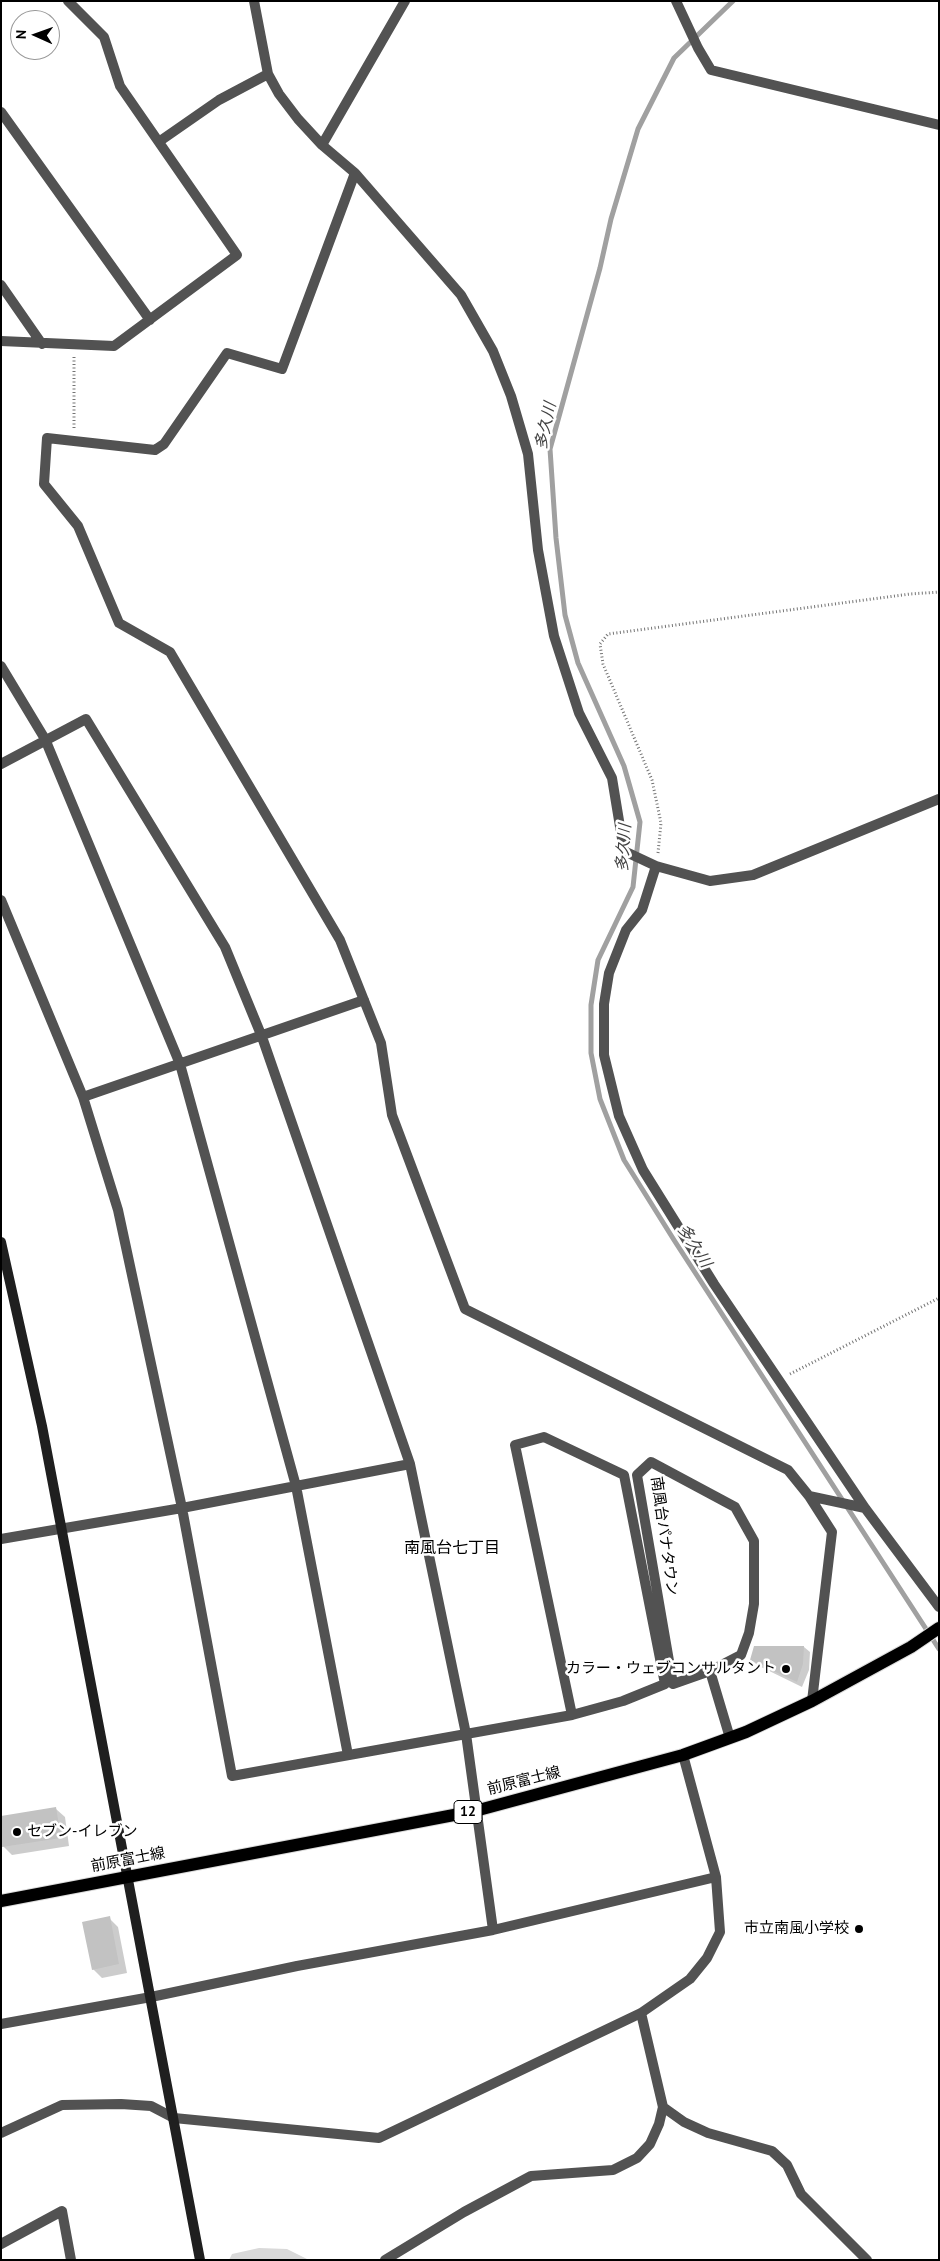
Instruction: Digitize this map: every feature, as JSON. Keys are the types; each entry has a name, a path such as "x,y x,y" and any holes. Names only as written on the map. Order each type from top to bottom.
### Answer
{"main road":[{"name":"前原富士線","path":"1,1901 476,1811 683,1755 730,1738 812,1701 912,1647 939,1628"}],"street":[{"path":"1,342 114,346 237,255 160,141 120,86 104,37 68,1"},
{"path":"254,1 268,74 285,104 322,145 355,173 461,295 493,351 511,396 528,454 538,550 554,636 579,714 612,778 624,851 656,866 710,881 754,875 939,799"},
{"path":"322,145 405,1"},
{"path":"676,1 698,48 712,70 939,125"},
{"path":"160,141 219,100 268,74"},
{"path":"1,112 150,320"},
{"path":"355,173 282,370 227,353 164,444 155,450 47,438 44,484 78,526 119,623 170,652 340,940 380,1042 392,1115 465,1309 788,1470 809,1496 832,1532 812,1701"},
{"path":"1,285 42,344"},
{"path":"1,666 45,739 180,1064 296,1486 348,1755"},
{"path":"1,764 45,739 86,719 225,947 262,1037 410,1464 466,1734 493,1930"},
{"path":"656,866 642,910 626,930 609,973 604,1004 603,1034 609,1081 619,1116 643,1170 677,1228 865,1508 939,1607"},
{"path":"1,900 83,1097 118,1210 182,1508 232,1776 572,1715 623,1701 665,1684 624,1475 544,1437 515,1445 572,1715"},
{"path":"83,1097 262,1037 364,1000"},
{"path":"1,1242 42,1426 62,1528 200,2260"},
{"name":"南風台パナタウン","path":"651,1462 735,1507 754,1541 754,1604 749,1633 741,1655 710,1671 673,1684 637,1475 651,1462"},
{"path":"1,1538 182,1508 410,1464"},
{"path":"809,1496 865,1508"},
{"path":"710,1671 730,1738"},
{"path":"1,2133 62,2105 121,2104 151,2106 174,2118 379,2138 641,2013 690,1979 707,1958 720,1932 716,1877 683,1755"},
{"path":"1,2024 493,1930 716,1877"},
{"path":"384,2260 464,2212 531,2176 613,2170 638,2158 650,2144 659,2124 663,2106 641,2013"},
{"path":"663,2106 684,2122 708,2133 772,2152 786,2165 801,2194 867,2260"},
{"path":"1,2244 62,2211 70,2260"}],"path":[{"path":"74,345 74,441"},
{"path":"656,866 661,823 652,780 603,664 600,644 608,634 910,594 939,592"},
{"path":"779,1381 939,1298"}],"shaded area":[{"path":"259,2248 287,2249 309,2260 229,2260 232,2254"}],"building":[{"name":"カラー・ウェブコンサルタント","path":"754,1646 804,1646 803,1664 797,1682 750,1660"},
{"path":"56,1807 61,1838 2,1847 1,1816"},
{"path":"110,1916 119,1964 92,1970 82,1922"}],"waterway":[{"name":"多久川","path":"733,1 674,58 638,129 611,219 600,268 550,449 556,538 565,615 578,663 624,766 640,822 633,887 598,960 591,1005 591,1053 600,1099 624,1160 939,1649"}],"place":[{"name":"カラー・ウェブコンサルタント","path":"786,1669"},
{"name":"セブン-イレブン","path":"17,1832"},
{"name":"市立南風小学校","path":"859,1929"}],"district":[{"name":"南風台七丁目","path":"452,1548"}]}
